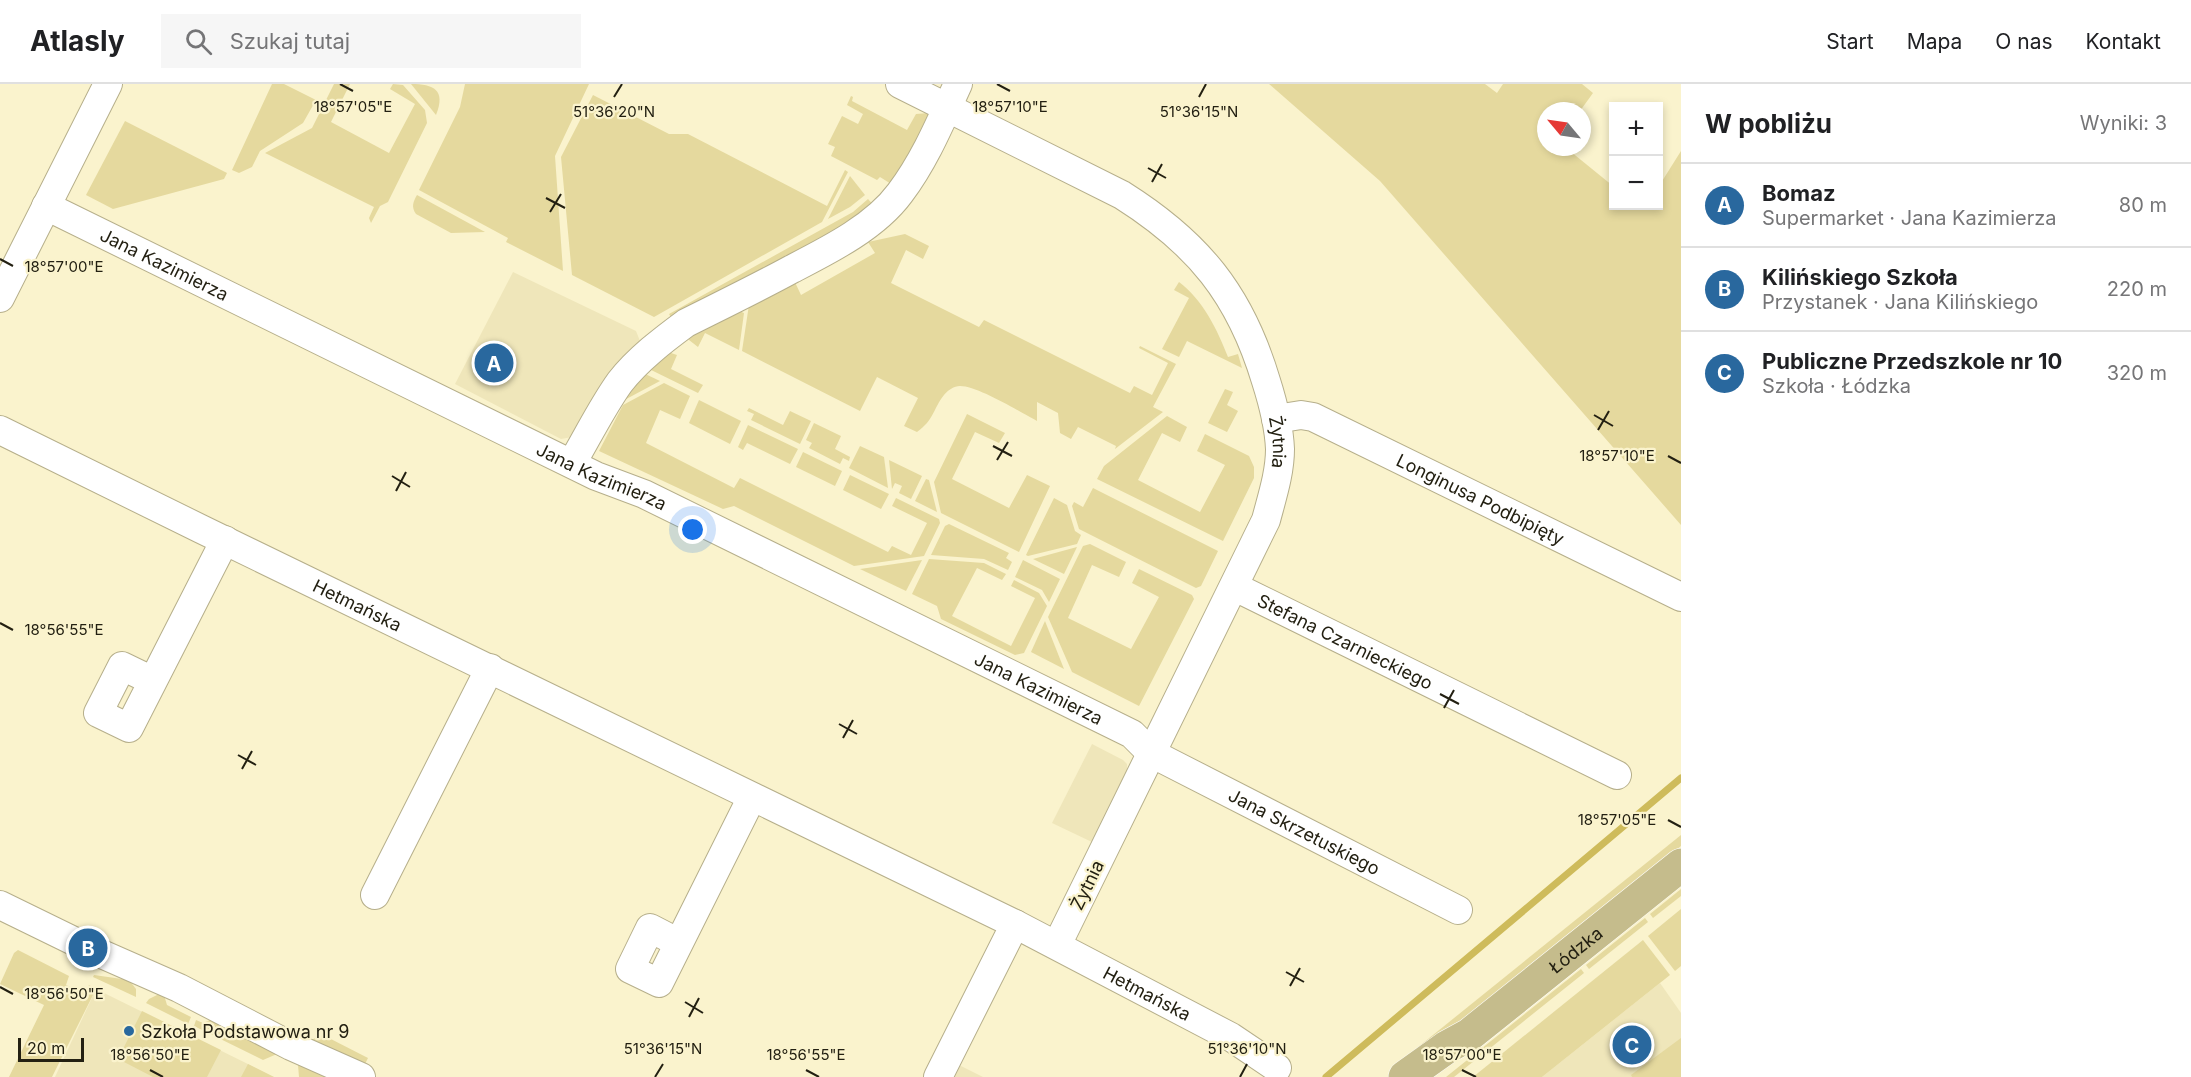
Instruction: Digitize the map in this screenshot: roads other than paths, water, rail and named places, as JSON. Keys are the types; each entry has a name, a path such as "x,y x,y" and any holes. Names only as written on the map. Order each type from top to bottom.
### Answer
{"main road":[{"name":"Łódzka","path":"1405,1077 1447,1047 1469,1035 1681,865"},
{"name":"Łódzka","path":"1430,1077 1447,1064 1469,1035"}],"street":[{"path":"0,298 108,84"},
{"name":"Żytnia","path":"900,84 953,96 1150,212 1189,245 1218,279 1238,309 1257,350 1276,419 1280,449 1276,483 1266,520 1057,945"},
{"path":"573,463 620,383 636,364 667,337 686,323 828,251 884,210 899,195 920,164 953,96"},
{"name":"Jana Kazimierza","path":"46,206 596,476 644,494 1122,729 1132,734 1151,753"},
{"name":"Longinusa Podbipięty","path":"1276,419 1301,415 1313,417 1681,597"},
{"name":"Hetmańska","path":"0,429 1057,945 1231,1037 1277,1068"},
{"path":"153,681 225,540"},
{"name":"Stefana Czarnieckiego","path":"1235,587 1617,775"},
{"path":"375,895 490,668"},
{"name":"Jana Skrzetuskiego","path":"1151,753 1458,910"},
{"path":"679,943 752,797"},
{"path":"0,905 188,992 291,1046 361,1077"},
{"path":"938,1077 1015,924"}],"waterway":[{"path":"1326,1077 1681,778"}],"place":[{"name":"Bomaz","path":"494,363"},
{"name":"Kilińskiego Szkoła","path":"88,948"},
{"name":"Szkoła Podstawowa nr 9","path":"129,1031"},
{"name":"Publiczne Przedszkole nr 10","path":"1632,1045"}]}
